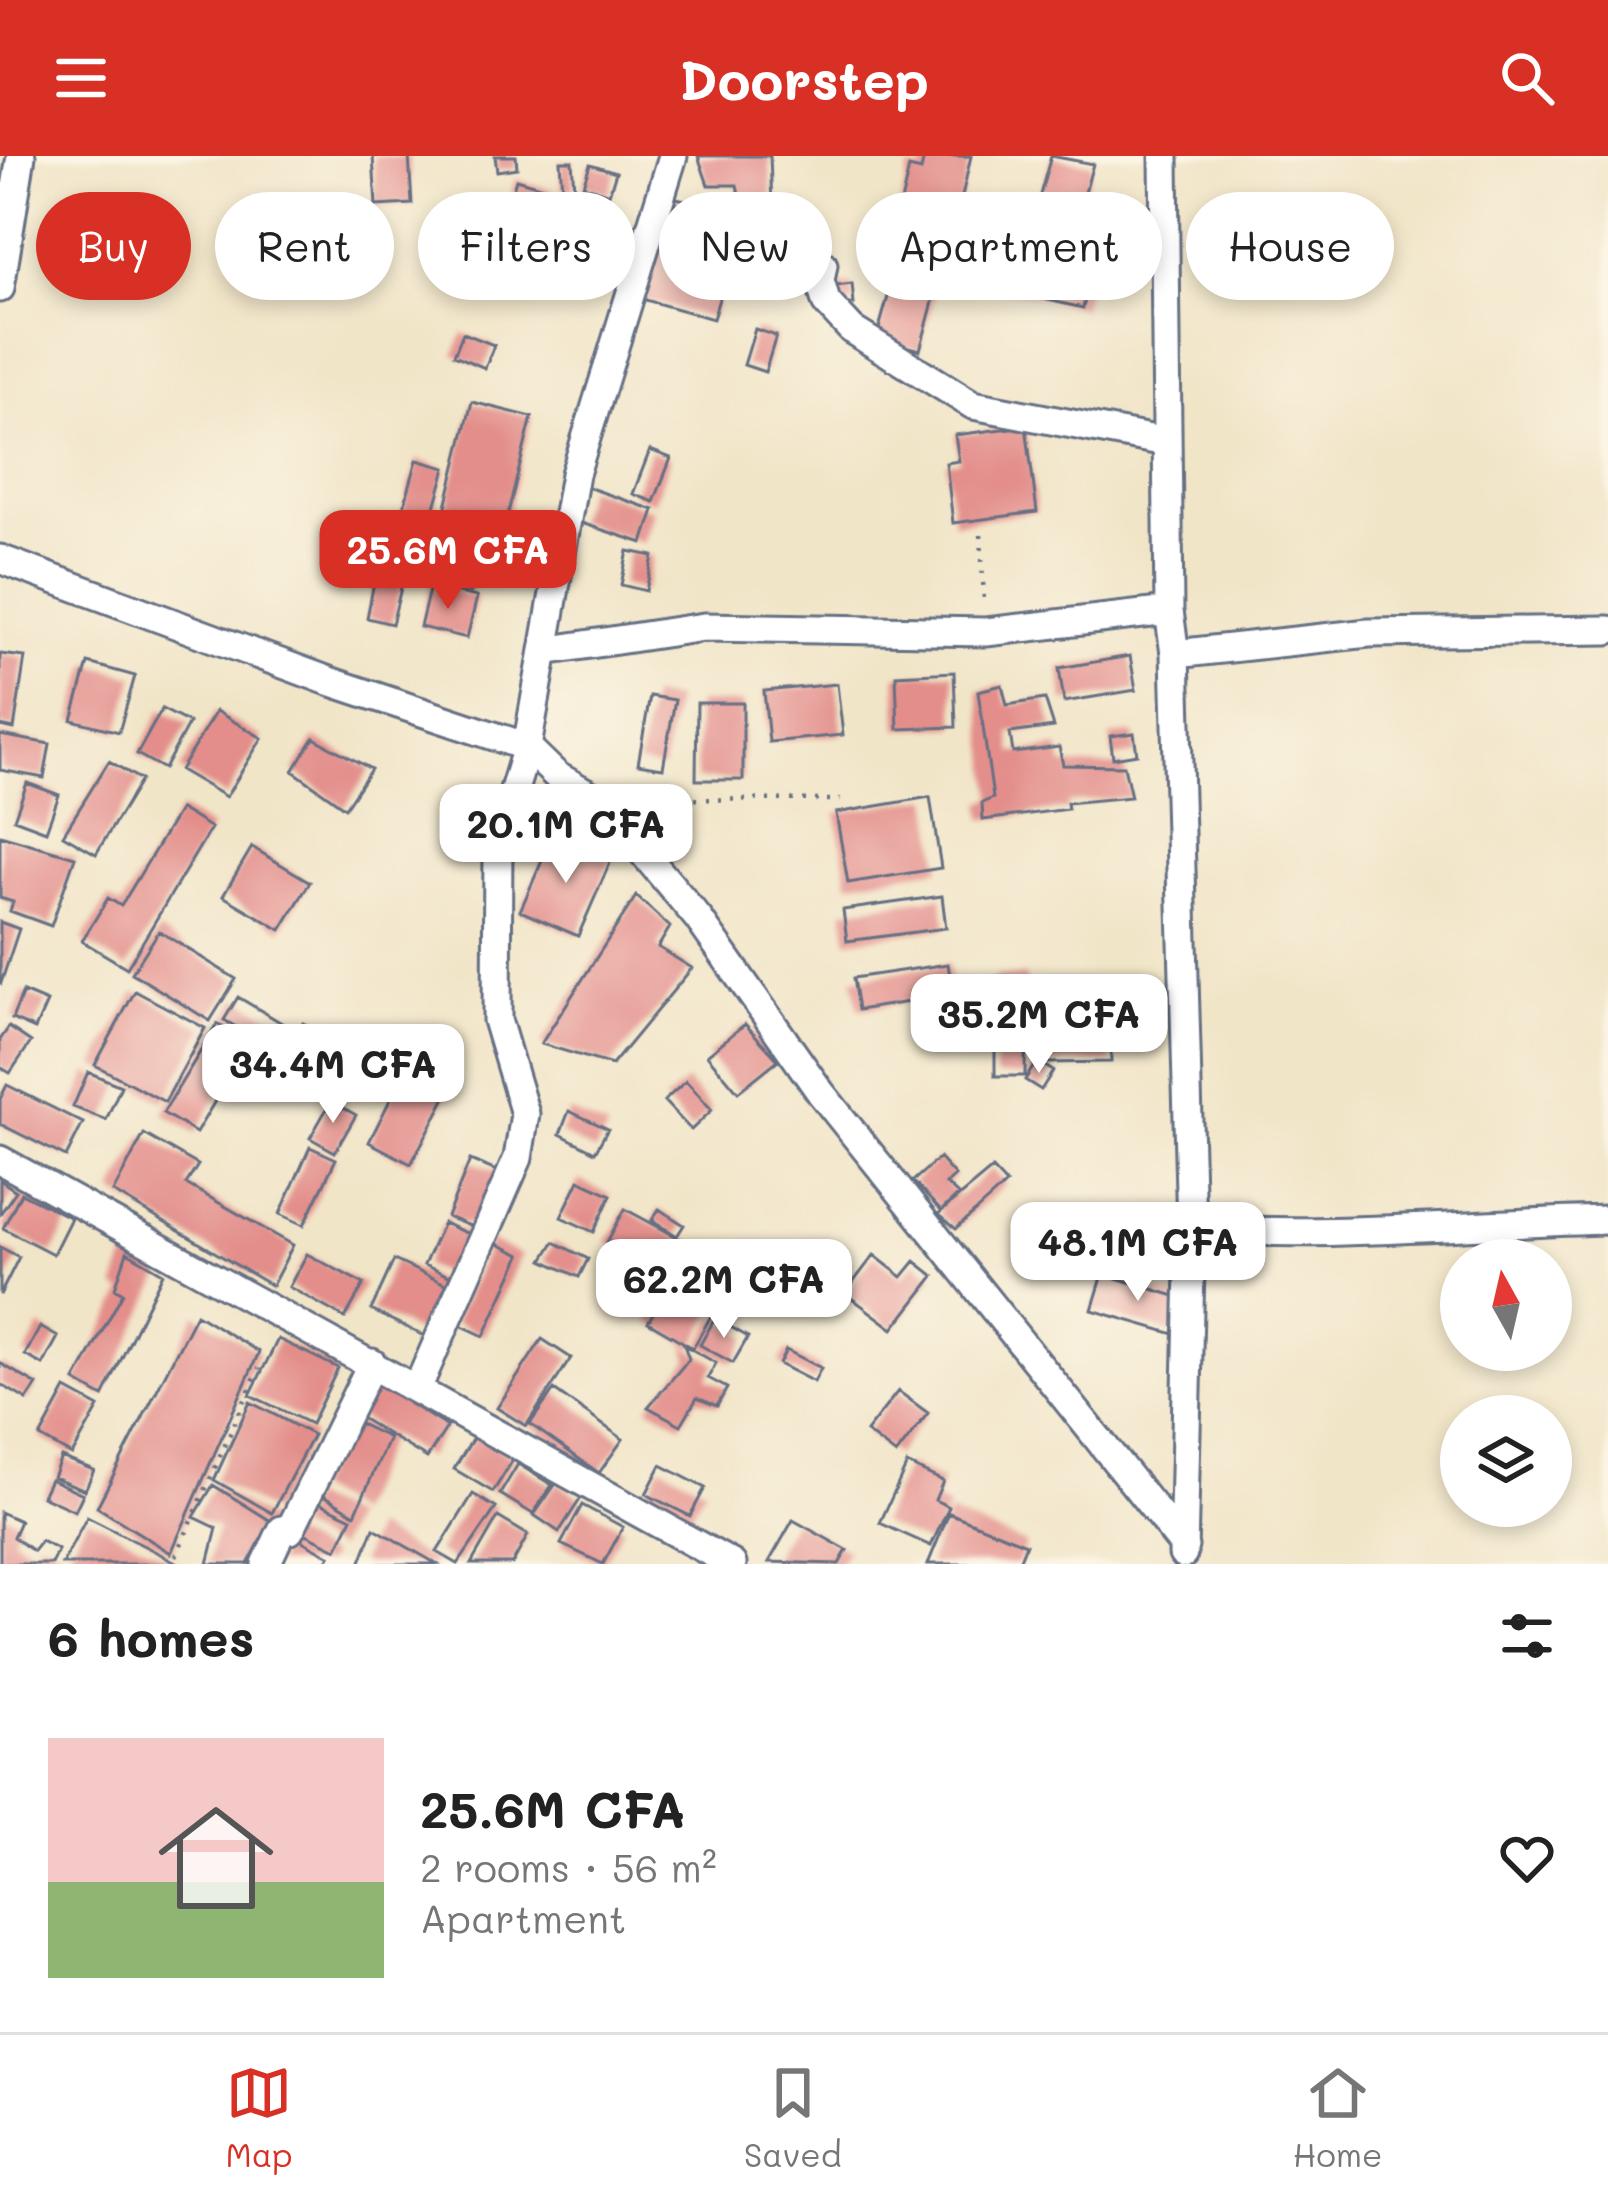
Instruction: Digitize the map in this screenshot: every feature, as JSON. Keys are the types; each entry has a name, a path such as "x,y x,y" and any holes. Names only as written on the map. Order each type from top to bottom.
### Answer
{"street":[{"path":"0,288 21,156"},
{"path":"417,1389 518,1158 525,1114 497,1020 497,843 526,747 574,475 673,156"},
{"path":"1164,156 1169,611 1175,654 1191,1228 1183,1555"},
{"path":"825,300 852,330 973,405 1166,442"},
{"path":"0,559 526,747 557,776 599,800 698,918 864,1149 1183,1555"},
{"path":"544,651 704,627 986,632 1169,611"},
{"path":"1175,654 1369,633 1608,630"},
{"path":"0,1160 732,1564"},
{"path":"1191,1228 1278,1235 1433,1223 1608,1220"},
{"path":"266,1564 282,1530 290,1530 372,1363"}],"path":[{"path":"981,535 986,632"},
{"path":"599,800 840,800"},
{"path":"176,1556 259,1368"}],"building":[{"path":"373,156 409,156 412,204 394,205 394,192 375,192"},
{"path":"495,156 516,156 517,168 497,171"},
{"path":"698,156 770,156 771,192 738,192 737,185 708,185"},
{"path":"924,156 971,156 963,192 903,192 909,168 921,171"},
{"path":"1051,156 1093,164 1085,192 1041,192"},
{"path":"560,161 572,161 574,189 562,190"},
{"path":"590,164 616,172 610,192 583,185"},
{"path":"516,179 560,192 512,192"},
{"path":"659,238 659,300 719,300 713,319 642,299"},
{"path":"852,284 854,304 838,305 836,286"},
{"path":"887,300 934,300 920,350 876,339"},
{"path":"1048,300 1085,300 1083,308"},
{"path":"755,329 776,336 765,372 744,365"},
{"path":"463,333 494,345 485,368 454,355"},
{"path":"472,402 532,417 502,537 442,522"},
{"path":"1026,426 1037,512 953,523 946,463 959,461 955,435"},
{"path":"650,450 671,458 654,502 633,494"},
{"path":"417,460 446,468 428,532 399,524"},
{"path":"587,487 654,510 643,543 575,521"},
{"path":"437,551 478,561 471,592 429,583"},
{"path":"628,551 653,556 646,591 621,585"},
{"path":"378,562 406,568 392,624 367,618"},
{"path":"430,586 477,597 467,638 420,627"},
{"path":"0,654 25,657 14,729 0,726"},
{"path":"1130,656 1136,690 1064,702 1059,668"},
{"path":"88,663 135,676 119,732 72,720"},
{"path":"954,672 956,727 898,729 896,675"},
{"path":"837,684 843,735 769,742 764,691"},
{"path":"1002,685 1007,705 1045,699 1054,727 1010,733 1013,753 1059,747 1063,765 1124,766 1131,797 1067,803 1068,809 983,820 982,803 993,798 978,691"},
{"path":"650,696 675,700 663,768 638,764"},
{"path":"697,703 743,703 743,780 696,780"},
{"path":"162,709 189,723 164,769 137,754"},
{"path":"216,711 262,738 226,797 180,770"},
{"path":"1134,733 1137,754 1113,758 1110,736"},
{"path":"0,735 50,744 44,778 0,770"},
{"path":"314,738 371,769 345,808 293,771"},
{"path":"109,761 141,780 96,854 63,835"},
{"path":"27,783 59,795 46,831 14,819"},
{"path":"930,797 941,868 848,883 836,813"},
{"path":"180,809 211,828 127,968 82,941 108,898 121,906"},
{"path":"0,835 75,857 51,926 10,911 13,902 0,898"},
{"path":"553,836 611,860 578,936 520,911"},
{"path":"252,847 310,882 281,930 223,896"},
{"path":"636,896 670,927 658,947 692,968 612,1065 541,1044"},
{"path":"942,896 946,928 847,941 843,910"},
{"path":"0,922 19,929 1,983 0,982"},
{"path":"159,931 236,979 210,1021 132,973"},
{"path":"948,964 953,995 858,1010 853,978"},
{"path":"995,976 1026,976 1025,1076 995,1076"},
{"path":"1109,981 1111,1062 1048,1063 1047,982"},
{"path":"135,991 205,1028 165,1102 95,1065"},
{"path":"23,992 47,1002 35,1029 12,1019"},
{"path":"238,997 297,1032 303,1023 336,1042 317,1074 224,1020"},
{"path":"217,1024 250,1042 196,1133 163,1113"},
{"path":"745,1024 778,1060 738,1092 707,1055"},
{"path":"9,1027 31,1042 10,1073 0,1067 0,1040"},
{"path":"389,1031 413,1044 402,1062 378,1049"},
{"path":"1037,1061 1053,1071 1041,1090 1025,1080"},
{"path":"405,1070 452,1086 411,1164 369,1142"},
{"path":"88,1072 121,1086 106,1120 73,1107"},
{"path":"686,1081 712,1110 691,1130 664,1101"},
{"path":"7,1085 83,1123 66,1157 0,1124 0,1099"},
{"path":"331,1101 356,1115 335,1152 310,1138"},
{"path":"569,1111 608,1129 595,1152 560,1134"},
{"path":"144,1134 198,1165 186,1184 293,1245 272,1286 113,1192"},
{"path":"310,1147 336,1159 304,1225 280,1214"},
{"path":"939,1158 955,1176 946,1184 958,1195 941,1211 913,1181"},
{"path":"470,1160 499,1172 475,1228 447,1217"},
{"path":"992,1169 1006,1184 956,1229 938,1214"},
{"path":"0,1180 16,1191 0,1214"},
{"path":"579,1180 611,1195 594,1232 561,1217"},
{"path":"21,1193 71,1218 53,1254 3,1228"},
{"path":"625,1209 690,1244 662,1296 623,1275 633,1256 607,1242"},
{"path":"659,1209 684,1225 677,1236 652,1220"},
{"path":"443,1223 476,1237 458,1280 424,1265"},
{"path":"491,1241 521,1255 484,1336 454,1322"},
{"path":"554,1242 588,1259 579,1277 543,1260"},
{"path":"0,1247 19,1257 0,1295"},
{"path":"127,1252 163,1273 103,1397 75,1381 123,1293 115,1288"},
{"path":"307,1254 364,1284 345,1318 289,1287"},
{"path":"874,1255 902,1277 915,1261 934,1276 893,1329 845,1293"},
{"path":"394,1260 456,1289 431,1339 371,1310"},
{"path":"1103,1274 1185,1299 1174,1334 1092,1310"},
{"path":"670,1284 715,1309 693,1348 648,1322"},
{"path":"196,1314 259,1352 171,1553 97,1507"},
{"path":"715,1318 748,1337 733,1363 700,1345"},
{"path":"40,1327 58,1337 43,1365 25,1355"},
{"path":"278,1339 338,1368 311,1424 250,1395"},
{"path":"542,1339 571,1358 526,1426 497,1408"},
{"path":"684,1345 716,1363 708,1378 727,1388 717,1406 697,1398 681,1425 648,1407 689,1359"},
{"path":"786,1350 821,1368 814,1382 779,1364"},
{"path":"0,1363 37,1385 27,1400 0,1384"},
{"path":"369,1378 447,1427 427,1458 351,1412"},
{"path":"66,1389 99,1407 72,1455 40,1437"},
{"path":"554,1390 623,1439 599,1473 530,1424"},
{"path":"898,1391 928,1413 896,1455 866,1432"},
{"path":"250,1402 313,1435 272,1513 214,1480"},
{"path":"352,1420 389,1438 355,1514 314,1489"},
{"path":"475,1435 514,1458 493,1492 454,1469"},
{"path":"61,1457 94,1470 85,1490 53,1477"},
{"path":"518,1464 552,1485 533,1514 500,1494"},
{"path":"907,1464 943,1481 935,1500 949,1507 931,1546 880,1523"},
{"path":"661,1465 705,1488 690,1516 646,1494"},
{"path":"50,1479 83,1494 75,1511 42,1496"},
{"path":"557,1482 581,1498 559,1532 534,1515"},
{"path":"213,1485 271,1521 248,1564 208,1564 217,1528 194,1517"},
{"path":"473,1494 496,1508 458,1564 437,1552"},
{"path":"310,1498 352,1518 337,1549 296,1529"},
{"path":"582,1505 623,1527 603,1564 561,1544"},
{"path":"0,1512 20,1521 13,1537 33,1551 41,1541 58,1550 51,1564 0,1564"},
{"path":"949,1513 1026,1544 1018,1564 928,1564"},
{"path":"87,1517 180,1564 62,1564"},
{"path":"498,1517 528,1535 512,1564 471,1564"},
{"path":"793,1520 847,1550 839,1564 769,1562"},
{"path":"374,1528 437,1564 360,1564"},
{"path":"291,1535 330,1556 325,1564 275,1564"}]}
